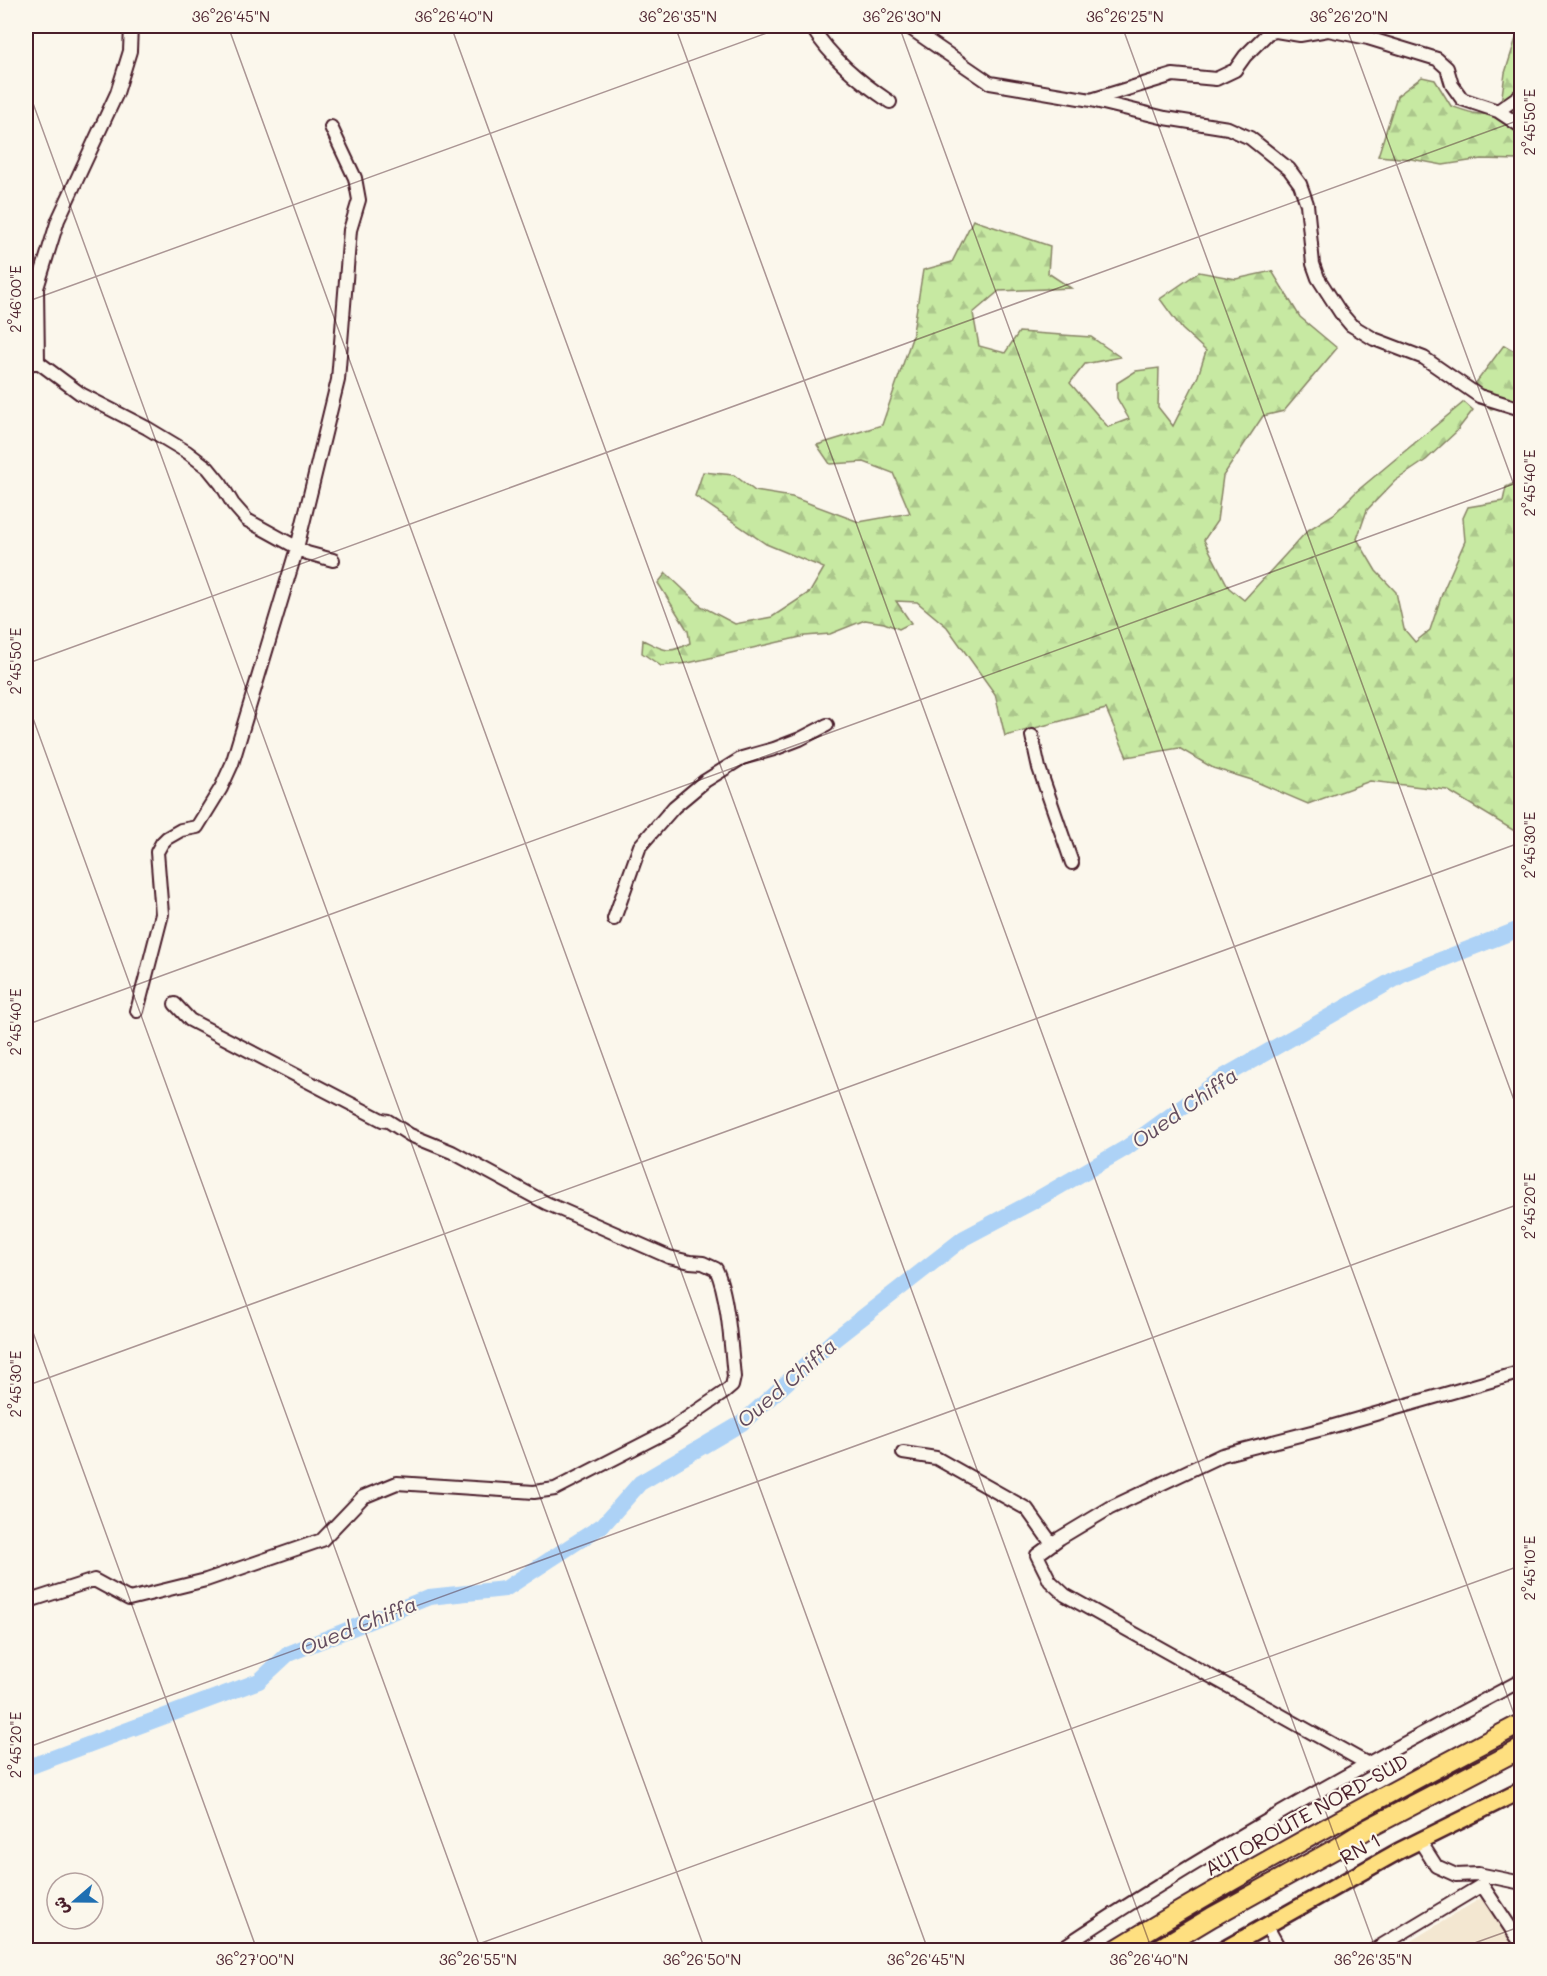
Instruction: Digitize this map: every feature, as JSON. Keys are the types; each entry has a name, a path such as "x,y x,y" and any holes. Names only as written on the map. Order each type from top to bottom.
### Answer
{"highway":[{"name":"AUTOROUTE NORD-SUD","path":"1115,1950 1205,1895 1521,1723"},
{"path":"1156,1950 1379,1822 1521,1749"}],"main road":[{"name":"RN 1","path":"1223,1950 1359,1872 1521,1790"}],"street":[{"path":"38,362 37,288 58,220 117,93 130,51 131,26"},
{"path":"811,26 823,45 860,81 890,102"},
{"path":"907,26 990,83 1091,100 1165,118 1228,128 1250,138 1289,169 1300,184 1307,204 1313,264 1318,278 1351,325 1374,339 1424,358 1479,396 1521,409"},
{"path":"1091,100 1173,75 1216,79 1235,70 1268,33 1276,31 1300,35 1328,30 1368,38 1437,59 1446,68 1452,84 1462,99 1498,111 1521,127"},
{"path":"1498,111 1521,94"},
{"path":"137,1011 162,914 157,852 167,838 197,827 221,788 232,764 297,548 338,380 350,230 359,200 355,178 331,127"},
{"path":"26,365 38,362"},
{"path":"38,362 81,394 147,428 187,452 208,468 247,520 307,553 333,560"},
{"path":"614,919 640,846 674,807 705,781 742,758 792,742 827,724"},
{"path":"1032,736 1039,768 1072,863"},
{"path":"26,1602 94,1580 129,1599 206,1580 322,1540 363,1497 397,1483 534,1492 555,1489 668,1431 732,1386 734,1377 727,1317 720,1276 716,1269 703,1263 669,1257 546,1203 452,1152 410,1135 388,1121 382,1120 189,1020 175,1004"},
{"path":"1368,1764 1065,1595 1050,1581 1037,1555 1110,1508 1222,1455 1323,1429 1521,1372"},
{"path":"903,1453 936,1458 1027,1509 1052,1544"},
{"path":"1059,1950 1189,1867 1368,1764 1521,1680"},
{"path":"1420,1841 1436,1866 1456,1875 1478,1874 1521,1883"},
{"path":"1374,1950 1482,1885 1521,1945"},
{"path":"1266,1925 1280,1950"}],"shaded area":[{"path":"1483,1897 1515,1950 1396,1950"}],"green space":[{"path":"1521,30 1521,179 1518,160 1482,159 1443,165 1378,156 1397,96 1422,77 1435,80 1451,106 1481,114 1500,111 1505,73 1518,32"},
{"path":"973,220 1050,246 1048,273 1071,288 999,291 973,313 979,346 1005,353 1019,332 1091,337 1120,357 1085,364 1070,383 1108,427 1129,419 1117,398 1117,383 1136,371 1159,368 1158,407 1173,426 1198,376 1206,351 1182,329 1160,299 1199,272 1236,279 1272,271 1300,317 1337,348 1284,411 1263,416 1223,476 1217,521 1204,540 1229,588 1244,600 1308,530 1334,514 1357,491 1464,402 1473,410 1456,432 1426,460 1395,481 1367,510 1357,539 1376,571 1396,592 1404,629 1415,642 1430,630 1443,591 1465,541 1463,518 1468,507 1503,501 1506,487 1521,480 1521,521 1517,529 1522,575 1521,835 1447,790 1370,781 1308,804 1252,780 1213,768 1179,748 1127,757 1106,709 1005,736 995,694 947,627 917,602 896,601 911,623 899,629 884,623 865,620 830,634 805,636 688,663 661,666 642,653 643,640 666,650 676,649 690,643 688,631 658,583 666,573 701,606 735,624 772,617 810,592 824,568 766,544 695,496 703,472 734,475 755,491 792,497 859,522 910,513 893,473 864,462 830,464 817,445 882,425 912,338 923,270 952,262"},
{"path":"1504,345 1521,355 1522,402 1491,409 1469,392"}],"waterway":[{"name":"Oued Chiffa","path":"26,1768 259,1681 288,1654 429,1597 505,1589 603,1525 640,1483 742,1423 835,1339 964,1238 1126,1148 1225,1076 1402,975 1522,928"}]}
